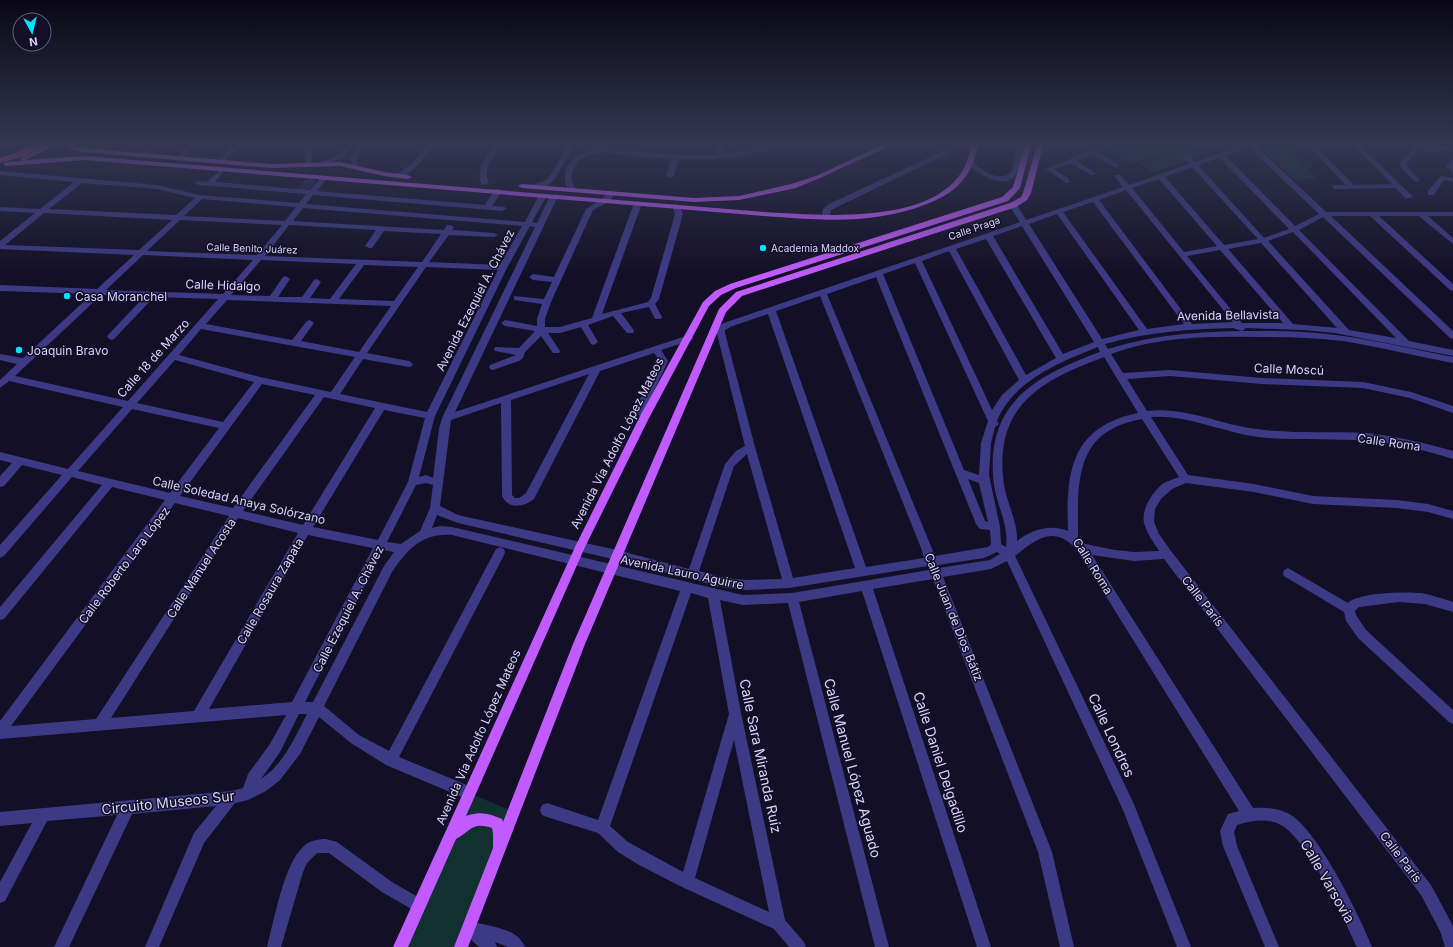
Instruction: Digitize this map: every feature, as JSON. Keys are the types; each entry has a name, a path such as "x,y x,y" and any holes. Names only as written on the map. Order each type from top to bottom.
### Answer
{"main road":[{"path":"437,186 764,214 848,219 884,215 916,207 942,195 953,186"},
{"path":"526,186 694,200 739,198 762,194 788,186"},
{"name":"Avenida Via Adolfo López Mateos","path":"400,947 580,547 644,418 689,338 706,304 718,292 733,286 1005,198 1017,186"},
{"path":"461,947 550,716 610,570 717,328 722,311 739,294 1013,205 1024,198 1029,186"},
{"path":"762,194 759,204 764,214"},
{"path":"739,198 746,205 744,212"},
{"path":"451,835 459,827 470,821 488,819 497,824 500,834 498,854"}],"street":[{"path":"0,246 72,186"},
{"path":"137,186 157,188 200,197 539,225"},
{"path":"234,186 502,209"},
{"name":"Calle 18 de Marzo","path":"0,553 259,258 317,186"},
{"path":"569,186 573,190"},
{"path":"826,218 827,209 873,186"},
{"path":"1169,186 1290,326"},
{"path":"1211,186 1353,340"},
{"path":"1252,186 1407,344"},
{"path":"1295,186 1453,336"},
{"path":"1336,187 1389,186"},
{"path":"1398,186 1409,197"},
{"path":"1431,193 1436,186"},
{"path":"1128,187 1246,333"},
{"name":"Calle Praga","path":"717,328 1128,187"},
{"path":"488,207 498,191"},
{"path":"556,351 541,330 541,319 547,302 590,210 606,200 611,193"},
{"name":"Avenida Ezequiel A. Chávez","path":"430,416 503,268 543,195"},
{"name":"Avenida Ezequiel A. Chávez","path":"447,418 554,196"},
{"path":"0,385 200,197"},
{"path":"1094,198 1189,325"},
{"path":"596,318 638,203"},
{"path":"1013,205 1185,479 1254,488 1306,499 1397,504 1428,508 1453,515"},
{"path":"505,323 528,326 541,330 560,330 583,324 615,312 651,304 655,299 679,214 676,206"},
{"path":"0,209 494,235"},
{"path":"1058,210 1144,331"},
{"path":"1183,254 1262,241 1295,229 1324,214 1453,214"},
{"path":"1372,214 1453,288"},
{"path":"1421,214 1453,242"},
{"path":"333,396 457,218"},
{"path":"369,246 382,228"},
{"path":"988,235 1061,358"},
{"name":"Calle Benito Juárez","path":"0,246 503,268"},
{"path":"951,247 1024,380"},
{"path":"917,259 992,422 1003,433"},
{"path":"333,301 362,262"},
{"path":"878,273 981,524 984,526 994,526"},
{"path":"533,277 557,280"},
{"path":"272,299 286,279"},
{"path":"304,300 317,282"},
{"name":"Calle Hidalgo","path":"0,288 397,304"},
{"name":"Calle Juan de Dios Bátiz","path":"822,292 932,561 1045,852 1067,947"},
{"path":"111,337 152,294"},
{"path":"517,298 547,302"},
{"path":"651,304 658,317"},
{"path":"771,310 862,572"},
{"path":"615,312 630,331"},
{"path":"294,344 310,323"},
{"path":"583,324 594,342"},
{"name":"Avenida Bellavista","path":"996,546 997,536 984,480 984,452 992,422 1004,398 1024,380 1061,358 1099,343 1144,331 1189,325 1290,326 1345,332 1453,353"},
{"path":"199,326 409,364"},
{"path":"717,328 789,583"},
{"path":"493,367 516,359 520,356 521,351 541,330"},
{"name":"Avenida Bellavista","path":"1009,555 1013,545 1012,534 1001,496 998,477 998,455 1008,418 1016,404 1032,390 1073,366 1105,352 1151,340 1196,334 1246,333 1296,334 1353,340 1453,360"},
{"path":"424,534 435,508 444,429 447,418 689,338"},
{"path":"644,418 641,408 664,361 656,348"},
{"path":"498,349 521,351"},
{"path":"172,356 260,380 430,416"},
{"path":"0,357 25,362"},
{"path":"506,399 507,496 509,500 516,503 524,501 530,496 597,368"},
{"name":"Calle Moscú","path":"1121,376 1170,373 1262,381 1363,385 1411,395 1453,410"},
{"path":"8,378 128,406 224,426"},
{"name":"Calle Roberto Lara López","path":"0,732 173,499 224,426 260,380"},
{"name":"Calle Manuel Acosta","path":"99,725 236,513 321,394"},
{"name":"Calle Rosaura Zapata","path":"198,716 306,530 381,406"},
{"name":"Calle Roma","path":"1249,814 1082,548 1073,537 1073,492 1078,463 1084,448 1094,435 1109,425 1125,419 1146,415 1177,414 1225,427 1268,434 1368,437 1416,445 1453,455"},
{"name":"Calle Ezequiel A. Chávez","path":"248,793 253,779 275,748 413,482 430,416"},
{"path":"692,575 730,464 739,454 750,447"},
{"name":"Calle Soledad Anaya Solórzano","path":"0,456 306,530 402,549"},
{"path":"0,483 21,460"},
{"path":"960,473 984,480"},
{"path":"413,482 426,478 437,483"},
{"name":"Calle París","path":"1185,479 1168,486 1157,496 1150,509 1149,522 1155,536 1167,554 1426,890 1447,928 1452,947"},
{"path":"0,615 109,483"},
{"name":"Avenida Lauro Aguirre","path":"435,508 446,515 458,519 617,555 726,583 746,585 789,583 984,553 992,550 996,546"},
{"name":"Avenida Lauro Aguirre","path":"402,549 424,534 440,530 452,530 574,562 743,600 792,598 991,564 1009,555 1036,535 1055,532 1064,533 1073,537"},
{"name":"Calle Londres","path":"996,546 1009,555 1019,574 1128,807 1184,947"},
{"path":"1082,548 1111,556 1129,558 1144,558 1167,554"},
{"name":"Calle Ezequiel A. Chávez","path":"317,708 378,586 402,549"},
{"path":"392,760 500,552"},
{"path":"1288,573 1349,609"},
{"name":"Calle Daniel Delgadillo","path":"866,586 984,947"},
{"path":"602,828 687,588"},
{"name":"Calle Sara Miranda Ruíz","path":"713,594 735,713 779,924"},
{"path":"1349,609 1356,602 1399,597 1424,599 1453,607"},
{"name":"Calle Manuel López Aguado","path":"792,598 882,947"},
{"path":"1349,609 1350,617 1362,634 1453,718"},
{"path":"0,732 296,708 317,708 355,739 392,760 469,793"},
{"name":"Circuito Museos Sur","path":"0,819 231,798 248,793 267,785 282,770 317,708"},
{"path":"687,882 735,713"},
{"path":"152,947 199,838 231,798"},
{"path":"61,947 128,807"},
{"path":"547,810 602,828 623,847 687,882 779,924 799,947"},
{"path":"0,896 44,814"},
{"name":"Calle Varsovia","path":"1272,947 1230,846 1227,831 1233,819 1249,814 1271,815 1282,819 1288,822 1302,836 1322,867 1365,947"},
{"path":"274,947 296,872 307,852 315,847 324,845 332,847 388,887 418,905"},
{"path":"469,928 484,947"},
{"path":"469,928 490,947"},
{"path":"469,928 510,939 518,947"}],"green space":[{"path":"469,793 515,812 461,947 400,947"}],"building":[{"path":"301,186 311,186 309,188 299,188"}],"place":[{"name":"Academia Maddox","path":"763,248"},
{"name":"Casa Moranchel","path":"67,296"},
{"name":"Joaquin Bravo","path":"19,350"}]}
